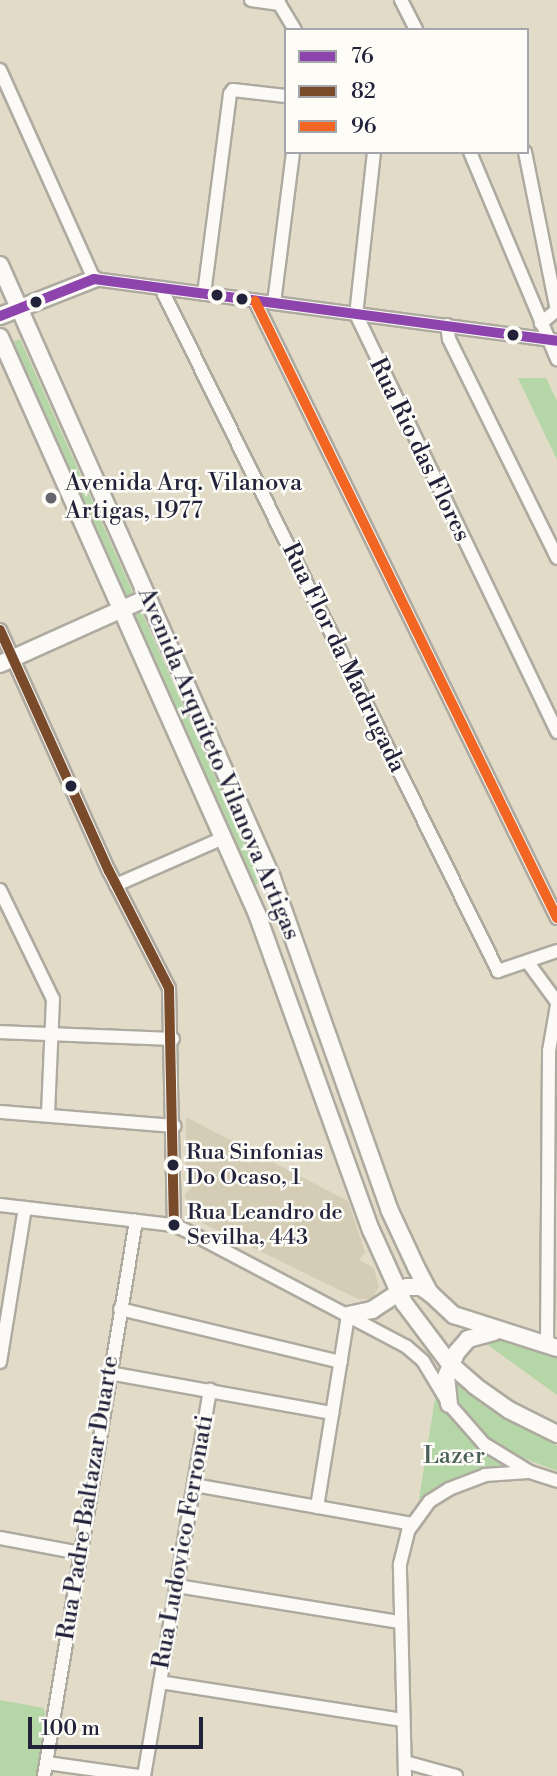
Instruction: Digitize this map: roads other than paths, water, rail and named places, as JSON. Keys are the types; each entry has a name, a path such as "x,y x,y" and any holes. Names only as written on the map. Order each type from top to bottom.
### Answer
{"main road":[{"name":"Avenida Arquiteto Vilanova Artigas","path":"0,265 272,878 389,1209 430,1293 454,1315 552,1346"},
{"path":"0,316 94,279"},
{"name":"Avenida Arquiteto Vilanova Artigas","path":"0,337 257,914 371,1230 398,1293 449,1363 509,1410 557,1434"},
{"path":"6,662 147,598"},
{"path":"348,1315 372,1310 413,1286 430,1293"},
{"path":"449,1404 445,1389 449,1363 468,1339 504,1332"}],"street":[{"path":"251,0 278,2 294,28"},
{"path":"401,0 415,28"},
{"path":"0,70 94,279 554,343"},
{"path":"204,293 231,91 284,96"},
{"path":"274,303 293,154"},
{"path":"356,314 374,154"},
{"path":"471,154 541,323 554,343 557,359"},
{"path":"525,154 557,310 541,323"},
{"name":"Rua Flor da Madrugada","path":"161,288 498,971 529,964 557,951"},
{"path":"255,301 557,918"},
{"name":"Rua Rio das Flores","path":"356,314 557,733"},
{"path":"447,326 557,558"},
{"path":"0,630 6,662 169,988 173,1039 174,1226"},
{"path":"116,885 223,838"},
{"path":"0,890 50,988 52,1034 48,1115"},
{"path":"529,964 557,1004 549,1051 552,1346"},
{"path":"0,1032 173,1039"},
{"path":"0,1112 174,1126"},
{"path":"0,1205 174,1226 348,1315 417,1355 449,1404 484,1444 530,1472 557,1481"},
{"path":"0,1362 25,1208"},
{"name":"Rua Padre Baltazar Duarte","path":"44,1776 136,1221"},
{"path":"120,1309 341,1362"},
{"path":"317,1507 348,1315"},
{"path":"109,1373 332,1413"},
{"name":"Rua Ludovico Ferronati","path":"142,1776 210,1390"},
{"path":"405,1776 400,1564 412,1524 430,1501 461,1484 499,1472 530,1472"},
{"path":"194,1485 412,1524"},
{"path":"0,1538 80,1552"},
{"path":"177,1586 400,1622"},
{"path":"160,1682 403,1720"},
{"path":"405,1762 456,1776"},
{"path":"47,1763 142,1776"}],"place":[{"name":"Avenida Arq. Vilanova Artigas, 1977","path":"51,498"},
{"name":"Rua Sinfonias Do Ocaso, 1","path":"173,1165"},
{"name":"Rua Leandro de Sevilha, 443","path":"174,1225"}],"park label":[{"name":"Lazer","path":"454,1457"}]}
